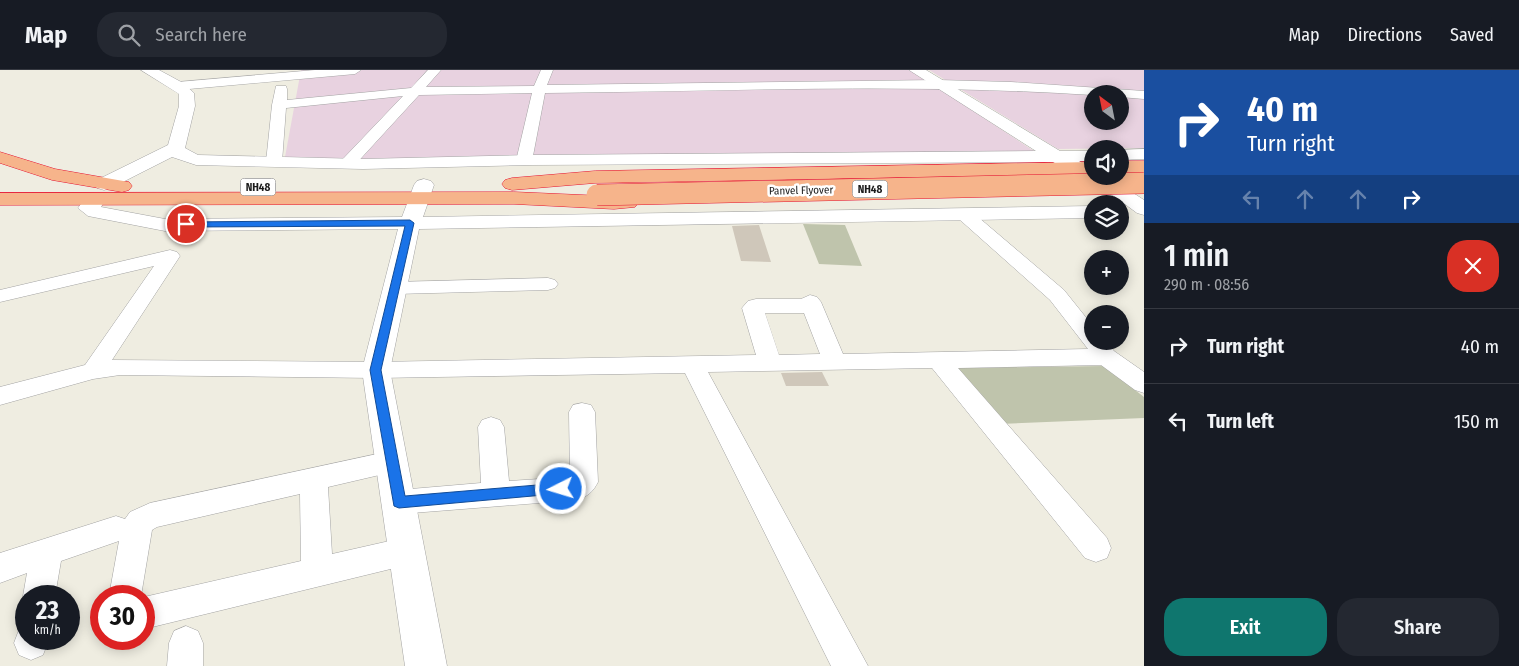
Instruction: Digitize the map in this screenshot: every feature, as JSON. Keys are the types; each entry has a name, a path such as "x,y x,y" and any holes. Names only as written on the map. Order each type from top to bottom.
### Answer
{"highway":[{"name":"NH48","path":"0,157 100,192"},
{"path":"1129,167 1144,167"},
{"name":"Panvel Flyover","path":"596,191 1084,171"},
{"path":"519,191 595,177 1084,171"},
{"path":"1120,193 1144,174"},
{"name":"Panvel Flyover","path":"519,191 1144,183"},
{"name":"NH48","path":"0,199 144,188 417,202 519,191"},
{"path":"519,191 599,204 1144,192"}],"street":[{"path":"148,70 187,93 187,106 176,148 178,153 196,160 347,164 524,160 1084,156"},
{"path":"178,86 282,73 355,70"},
{"path":"347,164 435,70"},
{"path":"524,160 539,90 547,70"},
{"path":"916,70 1058,157 1084,170"},
{"path":"274,162 282,73"},
{"path":"279,105 417,91 938,84 1021,86 1143,96"},
{"path":"176,148 100,192 88,208 96,212 165,225 417,202 965,215 1084,212"},
{"path":"1129,155 1144,154"},
{"path":"1108,185 1144,210"},
{"path":"417,202 376,370 408,552 424,666"},
{"path":"965,215 1057,295 1084,329"},
{"path":"0,296 170,256 93,371"},
{"path":"395,288 548,284"},
{"path":"767,355 753,308 756,306 810,304 831,354"},
{"path":"0,396 93,371 120,367 376,370 692,364 767,355 831,354 938,360 1084,347"},
{"path":"1103,350 1144,384"},
{"path":"938,360 1096,548"},
{"path":"692,364 850,666"},
{"path":"399,502 577,488 584,482 582,412"},
{"path":"491,427 496,494"},
{"path":"127,585 137,526 141,521 150,516 391,462"},
{"path":"314,480 317,573"},
{"path":"0,568 116,529"},
{"path":"41,585 47,552"},
{"path":"155,610 408,552"}],"shaded area":[{"path":"301,70 911,70 1034,151 366,161 285,157"},
{"path":"929,70 1144,70 1144,148 1129,148 1129,140 1084,140 1084,149 1058,149"},
{"path":"803,224 845,225 862,266 819,264"},
{"path":"1104,366 1144,397 1144,418 999,424 950,368"}],"building":[{"path":"759,225 771,262 741,261 732,226"},
{"path":"822,372 829,386 786,386 781,373"}],"route":[{"path":"186,224 410,223 376,370 399,502 561,489"}]}
